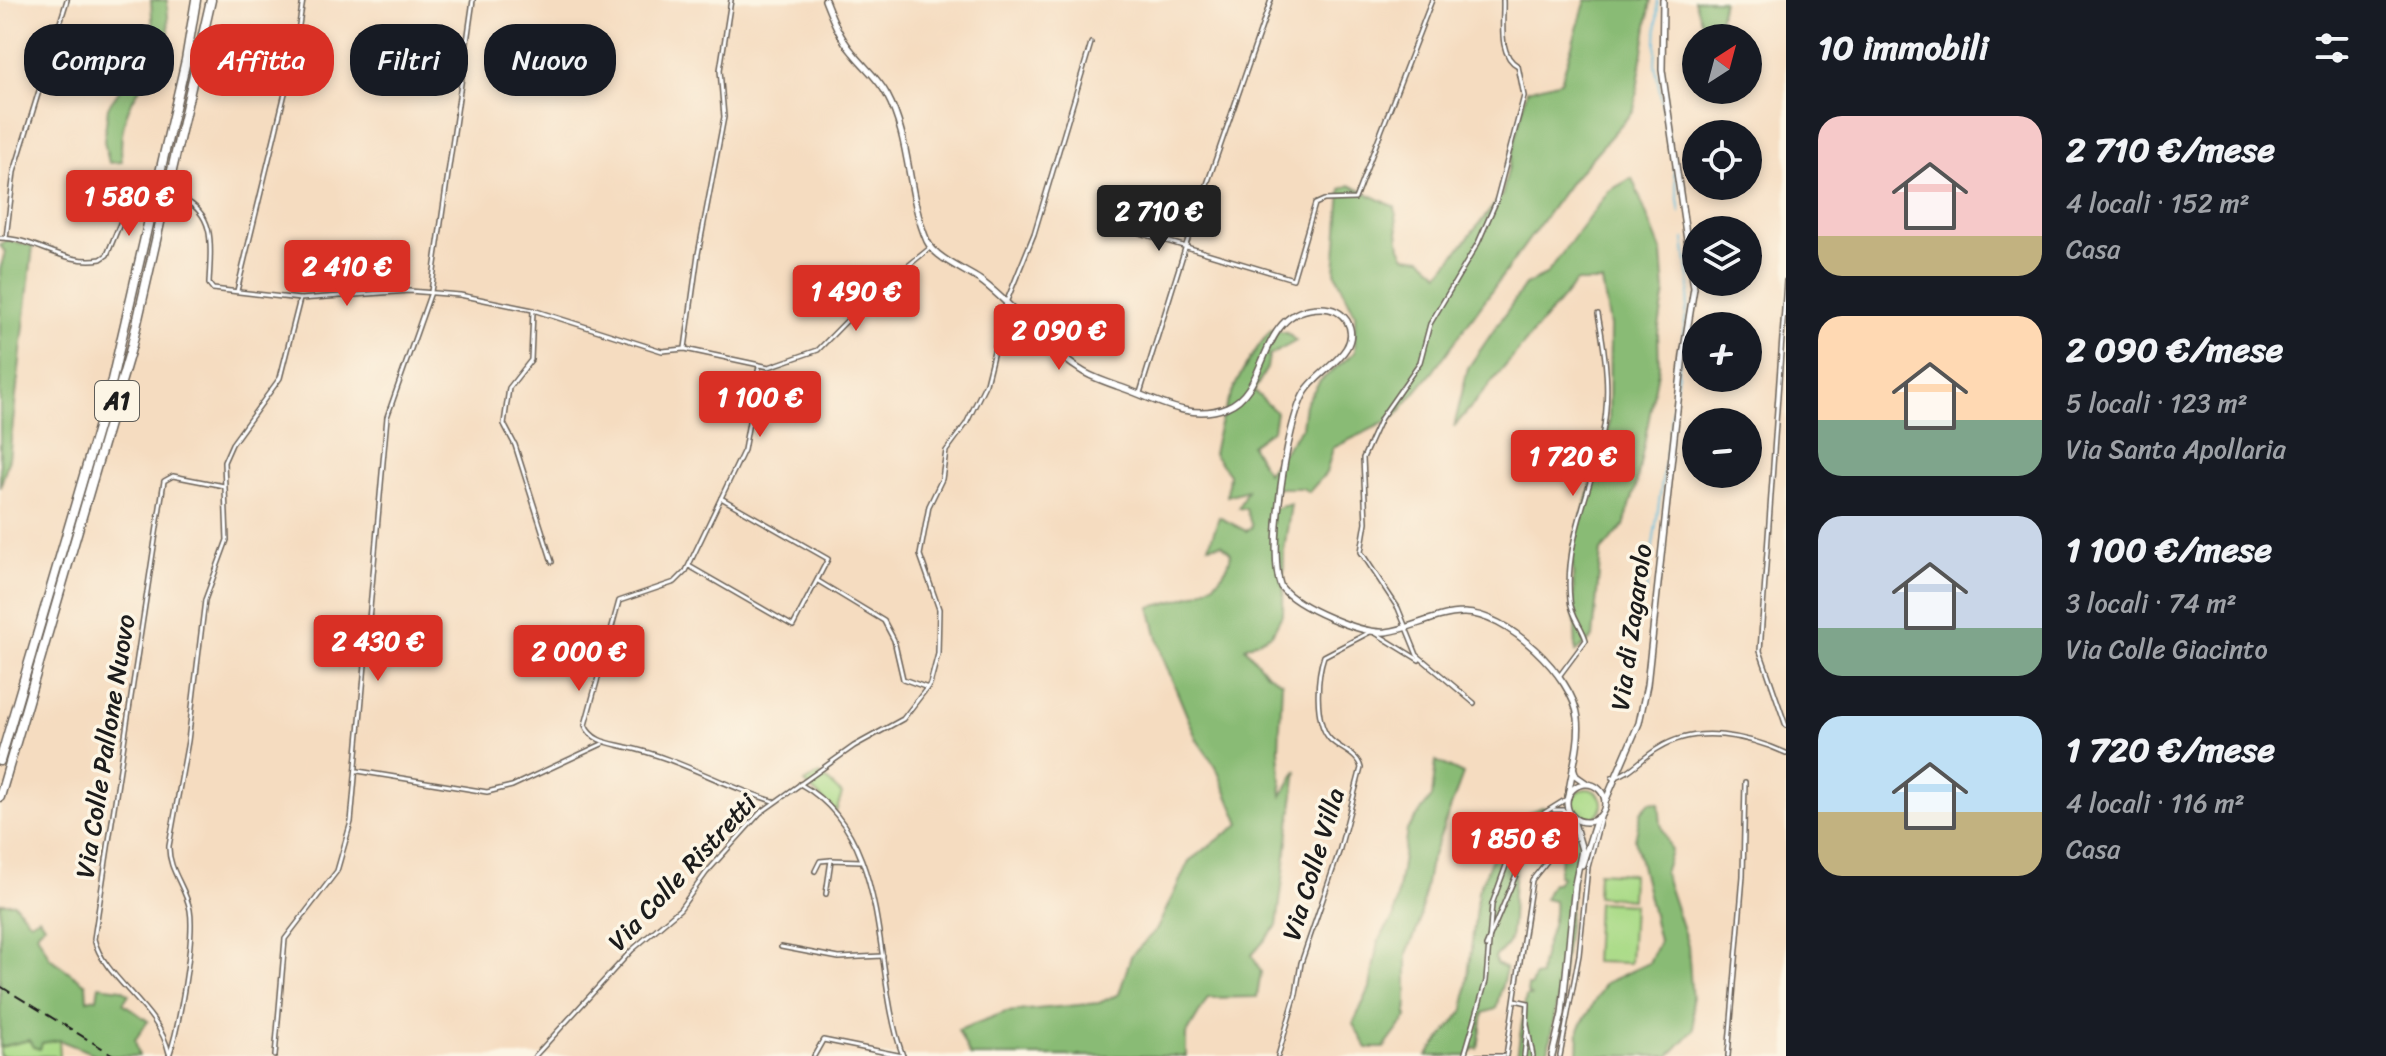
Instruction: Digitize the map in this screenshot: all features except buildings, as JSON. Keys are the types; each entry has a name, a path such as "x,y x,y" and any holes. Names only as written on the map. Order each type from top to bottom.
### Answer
{"highway":[{"name":"A1","path":"0,761 112,380 186,60 196,0"},
{"name":"A1","path":"0,797 132,345 211,0"}],"street":[{"path":"6,238 14,172 67,0"},
{"path":"299,24 303,0"},
{"path":"275,1056 285,939 337,871 351,822 358,771 387,417 408,350 431,292 473,0"},
{"path":"685,349 700,243 724,117 720,75 731,0"},
{"path":"825,0 842,38 887,95 931,247 1006,303 1079,369 1184,411 1207,412 1227,407 1247,389 1276,331 1288,319 1315,308 1331,309 1344,316 1351,331 1349,344 1310,384 1295,415 1282,489 1276,577 1284,592 1302,604 1372,631 1429,668 1474,703"},
{"path":"1140,393 1185,247 1271,0"},
{"path":"1140,233 1293,279 1315,204 1324,200 1355,199 1432,0"},
{"path":"1429,668 1417,655 1392,598 1361,549 1366,525 1363,458 1381,418 1420,362 1430,324 1478,243 1502,184 1525,93 1518,67 1509,61 1506,52 1503,0"},
{"name":"Via di Zagarolo","path":"1605,802 1612,778 1627,754 1639,723 1647,685 1683,355 1694,288 1662,70 1663,0"},
{"name":"Via Colle Ristretti","path":"535,1056 632,950 680,909 706,873 773,801 854,746 903,719 928,688 938,654 939,609 920,555 924,527 942,479 946,451 966,424 986,383 1006,303 1034,234 1091,43"},
{"path":"237,291 284,96"},
{"path":"0,238 27,242 51,253 101,259 107,255 131,197 137,190 145,189 183,199 198,209 208,221 210,287 300,299 431,292 533,310 662,351 685,349 759,366 777,366 818,350 872,295 931,247"},
{"path":"1786,281 1760,651 1786,726"},
{"path":"169,1056 182,1008 191,919 185,894 170,862 169,846 188,741 205,600 227,540 224,462 232,444 264,405 284,369 300,299"},
{"path":"533,310 531,360 509,388 504,424 515,445 552,562"},
{"path":"1560,675 1586,640 1569,595 1571,545 1590,488 1606,415 1609,384 1598,314"},
{"path":"759,366 744,450 689,566 679,580 626,596 617,606 585,725 603,744 683,763 738,791 773,801"},
{"name":"Via Colle Pallone Nuovo","path":"169,1056 160,1028 101,956 94,939 164,481 174,476 224,486"},
{"path":"689,566 792,626 818,581 828,559 721,498"},
{"path":"818,581 882,618 894,640 903,679 928,688"},
{"path":"1372,631 1452,614 1473,614 1504,628 1560,675 1578,718 1568,797 1582,845 1563,1000 1552,1056"},
{"name":"Via Colle Villa","path":"1278,1056 1296,994 1301,963 1339,852 1361,768 1358,759 1329,738 1324,729 1320,668 1324,656 1372,631"},
{"path":"1464,1056 1485,983 1492,904 1516,838 1529,822 1547,813 1576,787 1602,785 1627,774 1659,747 1691,736 1742,739 1786,753"},
{"path":"358,771 487,792 512,786 603,744"},
{"path":"1560,1056 1579,955 1587,872 1605,802 1600,791 1579,779 1573,764"},
{"path":"1728,1056 1743,876 1745,782"},
{"path":"800,784 837,817 861,861 873,900 890,1013 903,1056 823,1040 814,1056"},
{"path":"1547,813 1562,809 1582,821 1597,818"},
{"path":"1575,884 1597,818 1603,810"},
{"path":"1477,1056 1504,1056 1535,875 1556,849 1548,837 1536,841 1527,854 1486,946"},
{"path":"826,894 831,860"},
{"path":"815,871 820,861 861,861"},
{"path":"781,947 843,959 883,956"},
{"path":"1514,1000 1528,1003 1524,1056"},
{"path":"1527,1024 1533,1056"}],"green space":[{"path":"151,0 167,0 168,24 152,24"},
{"path":"1586,0 1651,0 1634,110 1572,180 1432,373 1394,418 1333,448 1326,473 1309,492 1302,488 1275,488 1272,509 1291,504 1284,550 1283,613 1272,634 1245,647 1266,673 1282,682 1279,749 1282,796 1297,770 1277,926 1252,955 1261,972 1257,997 1208,998 1186,1035 1186,1056 970,1056 958,1030 1006,1012 1099,1003 1119,994 1131,956 1157,929 1189,861 1240,824 1216,767 1197,740 1163,658 1150,607 1200,592 1221,576 1231,553 1222,544 1209,546 1219,517 1246,531 1252,527 1246,509 1238,508 1247,490 1227,496 1229,474 1213,454 1221,420 1234,388 1250,358 1271,330 1287,333 1296,341 1269,356 1267,368 1254,391 1276,412 1273,429 1251,445 1267,473 1302,427 1305,404 1320,381 1355,352 1355,314 1335,272 1341,189 1350,185 1395,207 1400,247 1405,256 1422,258 1440,273 1502,195 1527,90 1561,81"},
{"path":"1694,0 1723,0 1719,24 1702,24"},
{"path":"116,96 135,96 123,129 122,162 109,163 104,141 108,107"},
{"path":"1632,178 1662,253 1665,292 1658,333 1659,366 1636,486 1624,526 1601,551 1593,638 1576,652 1572,551 1609,425 1610,326 1602,282 1576,282 1454,427 1468,368 1525,285 1546,275 1609,191"},
{"path":"7,240 33,246 9,458 0,488 0,270 5,252 0,245"},
{"path":"1436,761 1463,774 1429,866 1419,925 1407,953 1407,1017 1384,1048 1367,1048 1353,1024 1370,988 1378,941 1394,917 1407,830 1432,797"},
{"path":"820,774 842,794 836,812 805,783"},
{"path":"1587,789 1598,793 1602,804 1598,815 1587,819 1576,815 1572,804 1576,793"},
{"path":"1650,802 1659,803 1661,824 1671,851 1664,873 1688,945 1694,1030 1669,1056 1578,1056 1579,1029 1605,983 1649,963 1659,941 1635,839 1641,812"},
{"path":"1542,807 1566,818 1578,841 1563,970 1547,1056 1517,1056 1526,996 1531,996 1527,993 1528,986 1531,986 1534,977 1540,976 1553,920 1554,901 1544,899 1552,883 1557,883 1562,876 1558,875 1560,844 1544,835 1531,843 1517,867 1510,938 1495,957 1496,964 1506,969 1496,1009 1483,1013 1478,1049 1474,1048 1468,1056 1427,1056 1464,1010 1478,891 1493,856 1520,817"},
{"path":"1598,872 1632,874 1631,899 1597,896"},
{"path":"1597,902 1633,904 1630,963 1594,962"},
{"path":"0,903 14,903 30,922 39,917 44,925 37,933 50,958 86,984 87,1000 97,998 99,986 122,989 129,994 123,1003 148,1021 135,1040 139,1056 99,1056 59,1040 42,1043 40,1049 33,1047 29,1040 0,1047"},
{"path":"29,1040 59,1040 60,1056 0,1056 0,1047"}],"waterway":[{"path":"1658,0 1655,64 1672,158"},
{"path":"1673,165 1680,213"},
{"path":"1646,594 1689,296"}],"railway":[{"path":"0,986 115,1056"}]}
